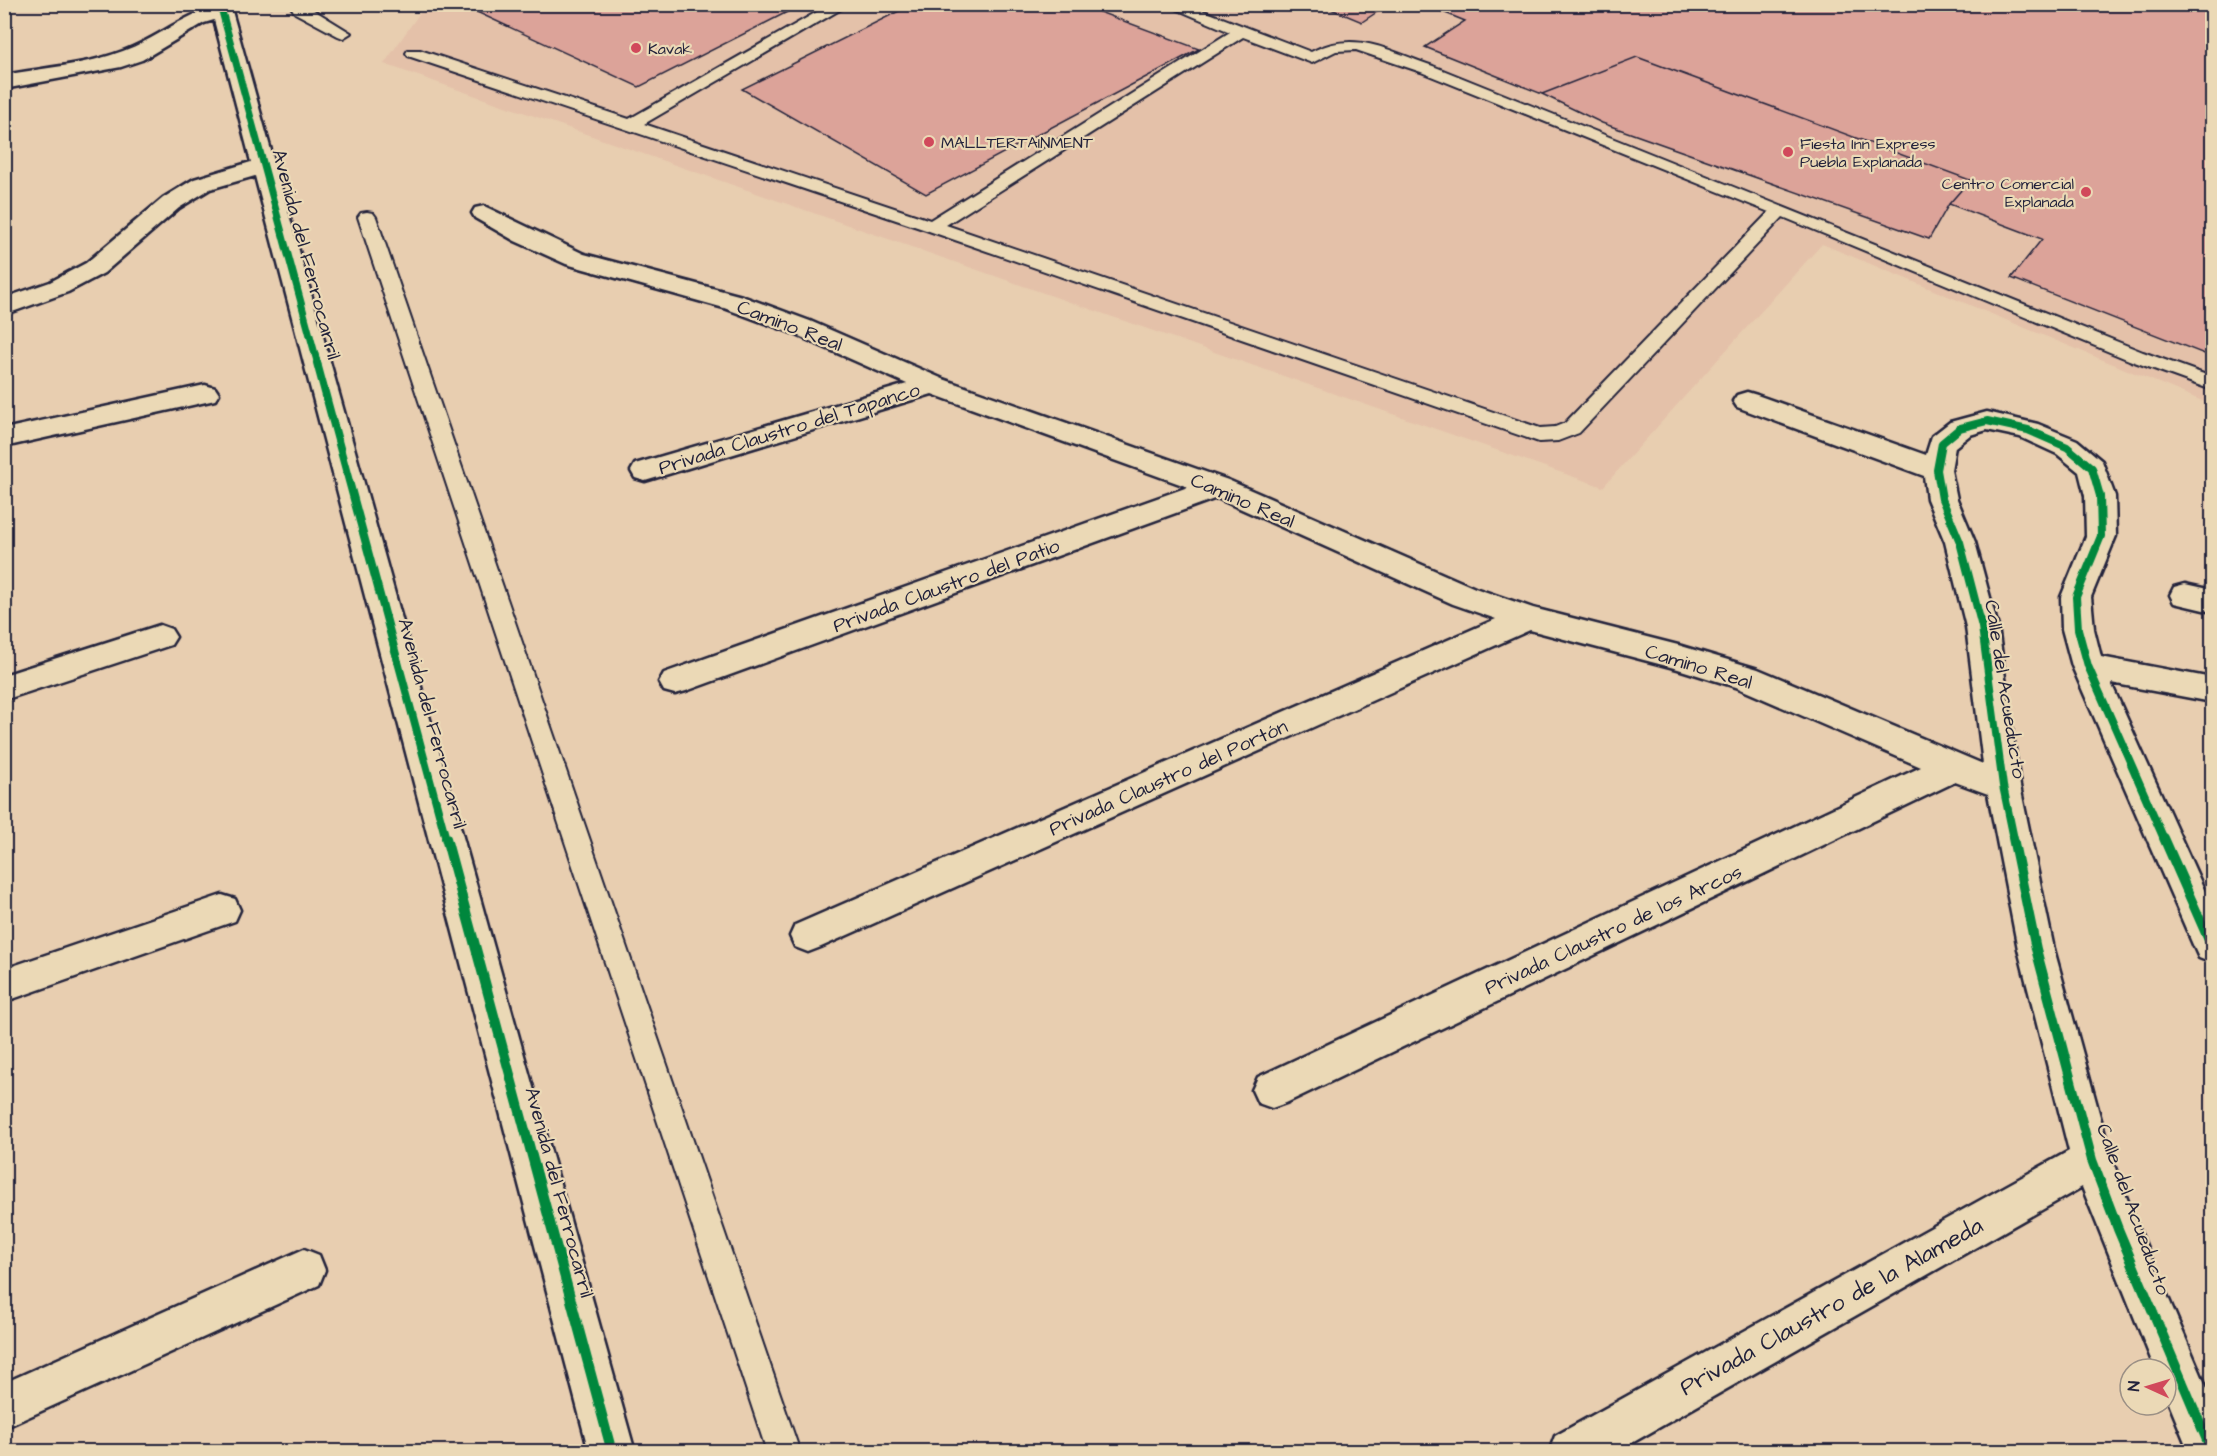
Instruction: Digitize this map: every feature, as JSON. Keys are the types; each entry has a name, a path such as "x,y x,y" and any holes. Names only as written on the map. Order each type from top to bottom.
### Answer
{"street":[{"path":"4,82 112,62 135,55 197,19 221,8"},
{"name":"Avenida del Ferrocarril","path":"221,8 612,1452"},
{"path":"4,307 59,287 95,268 171,203 202,184 264,166"},
{"name":"Camino Real","path":"484,213 524,236 575,259 733,302 801,327 933,385 1218,487 1464,596 1528,618 1678,657 1747,678 1954,768 2003,786"},
{"name":"Privada Claustro del Tapanco","path":"645,471 933,385"},
{"path":"4,438 205,393"},
{"path":"1748,401 1937,470"},
{"name":"Calle del Acueducto","path":"2212,947 2088,666 2078,629 2076,597 2101,536 2100,496 2092,468 2067,447 2028,430 1987,421 1960,428 1942,443 1937,470 1942,499 1960,542 1982,627 2003,786 2036,949 2092,1160 2118,1229 2212,1452"},
{"name":"Privada Claustro del Patio","path":"675,682 1218,487"},
{"name":"Privada Claustro del Portón","path":"808,936 1528,618"},
{"path":"4,688 160,637"},
{"path":"2088,666 2212,690"},
{"name":"Privada Claustro de los Arcos","path":"1272,1090 1954,768"},
{"path":"4,986 222,910"},
{"name":"Privada Claustro de la Alameda","path":"1571,1452 2092,1160"},
{"path":"4,1406 304,1270"}],"lane":[{"path":"296,4 300,10 343,33"},
{"path":"633,124 843,4"},
{"path":"1172,4 1312,58 1333,47 1357,45 1501,98 2136,356 2212,384"},
{"path":"932,226 1242,31"},
{"path":"414,53 633,124 1320,357 1539,435 1558,434 1572,428 1780,210"},
{"path":"367,217 784,1452"},
{"path":"2136,356 2187,363 2212,370"},
{"path":"2136,356 2174,378 2212,395"}],"shaded area":[{"path":"426,4 2212,5 2212,405 1822,244 1603,487 384,64"}],"building":[{"name":"Kavak","path":"471,4 803,4 639,87 468,8"},
{"name":"MALLTERTAINMENT","path":"913,4 1078,4 1199,49 926,194 742,89"},
{"path":"1319,4 1389,4 1362,22"},
{"name":"Centro Comercial Explanada","path":"1423,4 2212,4 2212,357 2011,278 2042,239 1949,204 1970,180 1637,57 1542,94 1425,47 1465,21"},
{"name":"Fiesta Inn Express Puebla Explanada","path":"1637,57 1970,180 1949,204 1929,239 1602,123 1542,94"}],"cycle path":[{"path":"220,4 612,1452"},
{"path":"2212,947 2088,666 2078,629 2076,597 2101,536 2100,496 2092,468 2067,447 2028,430 1987,421 1960,428 1942,443 1937,470 1942,499 1960,542 1982,627 2003,786 2036,949 2092,1160 2118,1229 2212,1452"}],"place":[{"name":"Kavak","path":"636,48"},
{"name":"MALLTERTAINMENT","path":"929,142"},
{"name":"Fiesta Inn Express Puebla Explanada","path":"1788,152"},
{"name":"Centro Comercial Explanada","path":"2086,192"}]}
